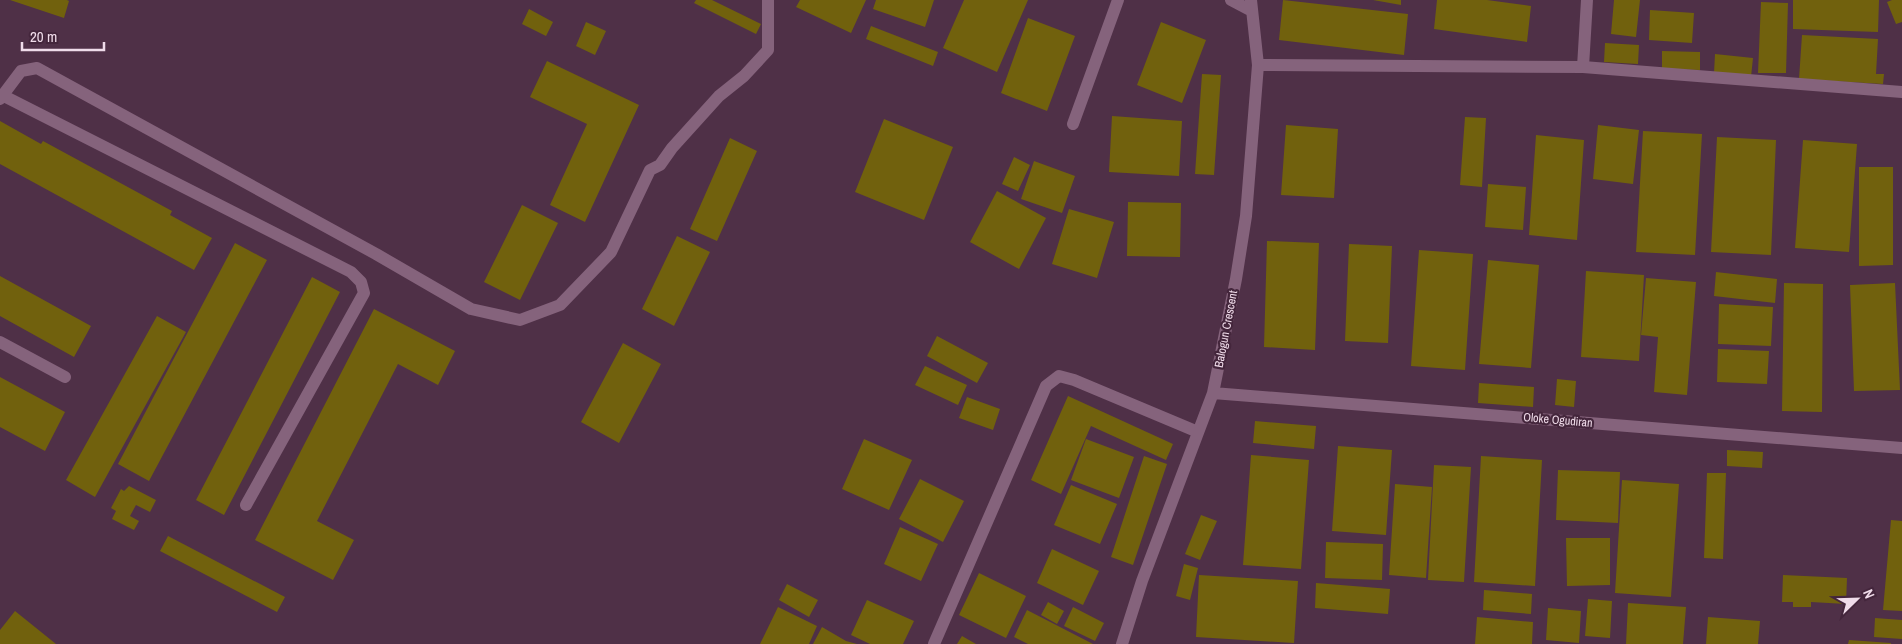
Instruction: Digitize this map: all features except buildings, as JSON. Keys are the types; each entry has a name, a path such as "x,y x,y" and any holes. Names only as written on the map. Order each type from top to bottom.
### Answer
{"street":[{"path":"246,505 364,293 360,282 351,272 1,97 22,71 37,68 376,254 471,309 520,320 560,305 611,252 650,170 660,165 672,148 719,96 744,76 768,50 768,0"},
{"path":"1073,124 1118,0"},
{"path":"1231,0 1251,5"},
{"path":"1583,67 1587,0"},
{"name":"Balogun Crescent","path":"1122,644 1142,581 1213,393 1236,279 1246,216 1258,65 1251,5"},
{"path":"1258,65 1583,67 1902,92"},
{"path":"0,342 65,377"},
{"path":"934,644 1046,386 1059,376 1074,380 1198,432"},
{"name":"Oloke Ogudiran","path":"1213,393 1902,448"}]}
